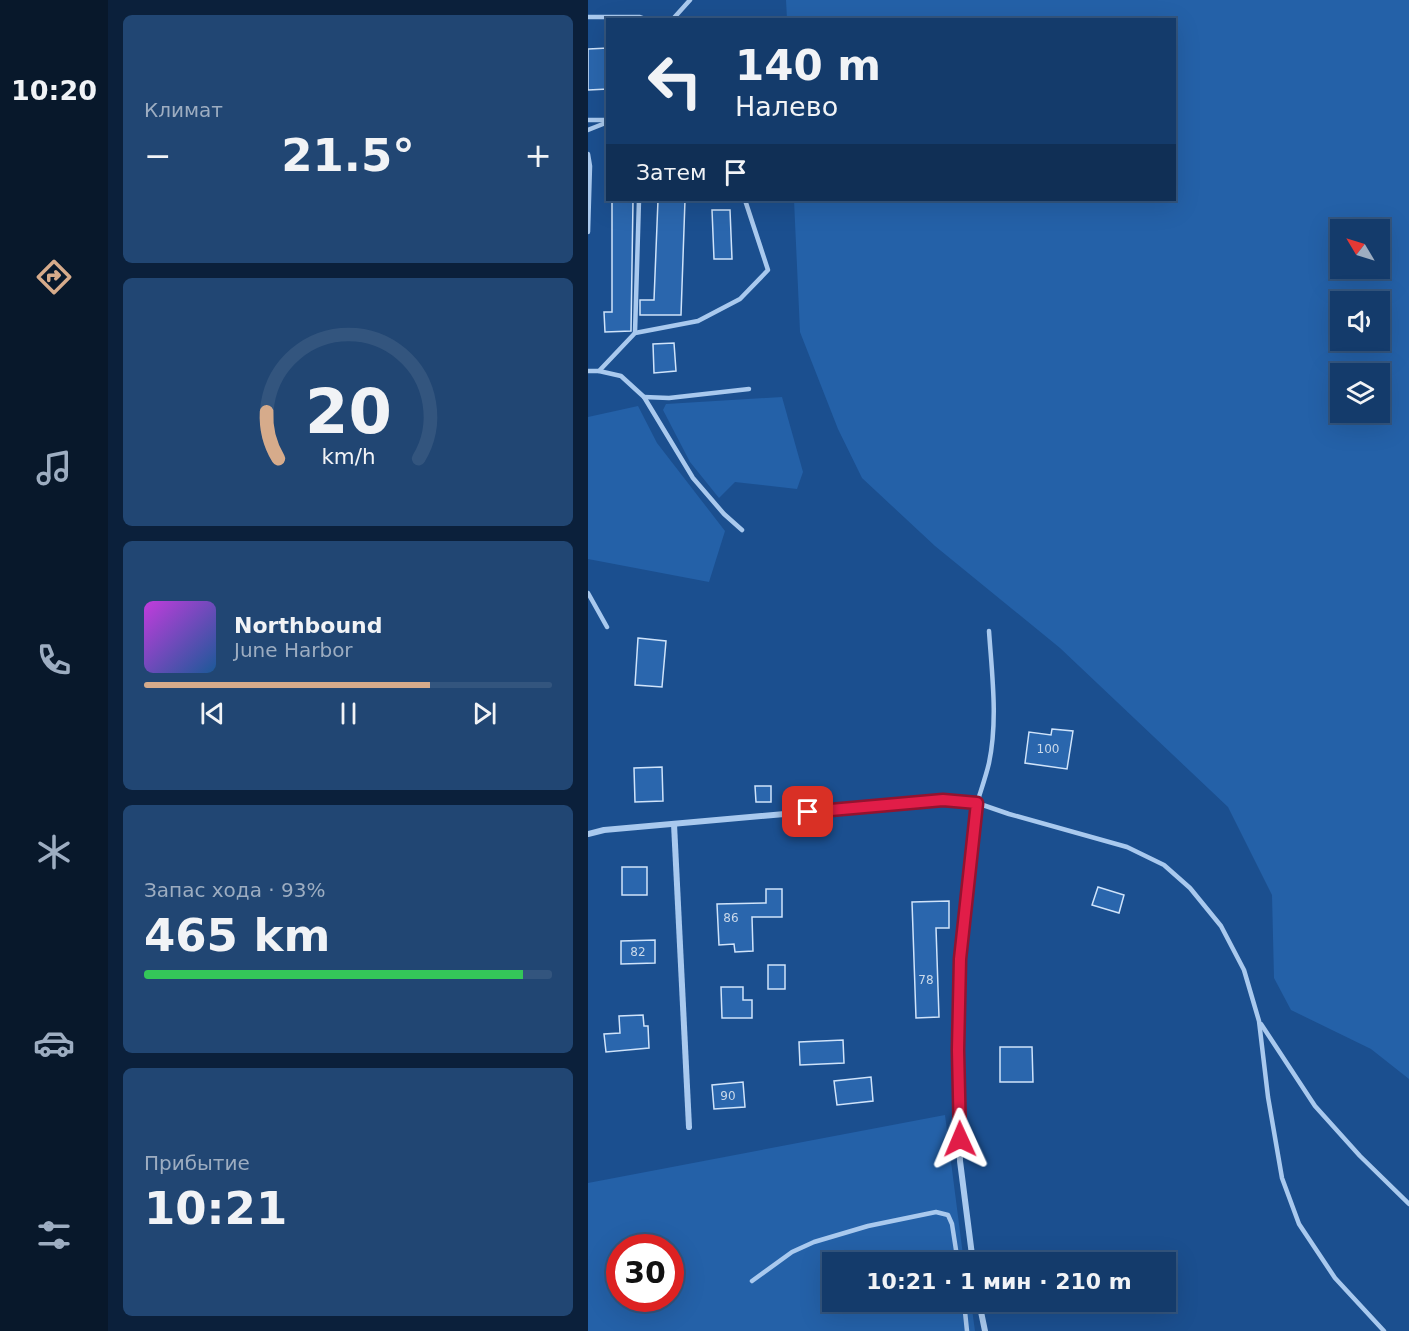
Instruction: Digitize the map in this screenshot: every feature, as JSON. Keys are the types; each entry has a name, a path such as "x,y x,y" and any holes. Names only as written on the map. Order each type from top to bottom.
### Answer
{"street":[{"path":"588,834 604,830 943,800 977,803 960,959 958,1050 960,1161 972,1252"},
{"path":"674,824 689,1127"},
{"path":"981,1312 986,1331"}],"lane":[{"path":"674,18 690,0"},
{"path":"588,17 643,18"},
{"path":"588,120 606,121"},
{"path":"588,130 606,122"},
{"path":"588,154 590,166 588,232"},
{"path":"635,333 639,201"},
{"path":"599,371 635,333 698,321 740,299 768,270 745,201"},
{"path":"588,371 621,376 644,397 693,478 724,514 742,530"},
{"path":"644,397 669,398 749,389"},
{"path":"588,593 607,627"},
{"path":"989,631 994,706 989,763 977,803 1127,847 1164,865 1190,888 1221,927 1244,970 1259,1021 1268,1097 1282,1178 1299,1224 1335,1278 1384,1331"},
{"path":"1259,1021 1315,1106 1360,1156 1409,1204"},
{"path":"752,1281 792,1252 814,1242 868,1226 936,1212 948,1215 952,1224 956,1252"},
{"path":"965,1312 967,1331"}],"shaded area":[{"path":"786,0 1409,0 1409,1079 1371,1049 1291,1010 1274,978 1272,895 1228,807 1060,648 935,546 862,478 838,429 800,332 794,201 1176,201 1176,18 787,18"},
{"path":"782,397 803,472 797,489 735,482 719,498 690,462 663,410 666,404"},
{"path":"638,406 657,443 725,531 709,582 588,559 588,417"},
{"path":"945,1115 963,1252 822,1252 822,1312 972,1312 975,1331 588,1331 588,1183"}],"building":[{"path":"606,48 606,89 588,90 588,49"},
{"path":"612,201 633,201 631,331 605,332 604,312 612,312"},
{"path":"658,201 685,201 681,315 640,315 640,300 654,300"},
{"path":"712,210 730,210 732,259 714,259"},
{"path":"674,343 676,371 654,373 653,344"},
{"path":"638,638 666,641 662,687 635,685"},
{"path":"1052,729 1073,731 1067,769 1025,763 1029,732 1051,735"},
{"path":"662,767 663,801 635,802 634,768"},
{"path":"755,786 771,786 771,802 756,802"},
{"path":"622,867 647,867 647,895 622,895"},
{"path":"1098,887 1124,895 1119,913 1092,905"},
{"path":"766,889 782,889 782,917 752,917 753,951 735,952 734,944 719,945 717,904 766,903"},
{"path":"949,901 949,928 936,928 939,1017 916,1018 912,902"},
{"path":"655,940 655,963 621,964 621,941"},
{"path":"768,965 785,965 785,989 768,989"},
{"path":"721,987 743,987 743,1000 752,1000 752,1018 722,1018"},
{"path":"643,1015 644,1026 648,1026 649,1048 606,1052 604,1034 620,1033 619,1016"},
{"path":"843,1040 844,1063 800,1065 799,1042"},
{"path":"1000,1047 1032,1047 1033,1082 1000,1082"},
{"path":"871,1077 873,1101 837,1105 834,1081"},
{"path":"743,1082 745,1107 714,1109 712,1085"}],"route":[{"path":"808,812 943,800 977,803 960,959 958,1050 960,1139"}]}
